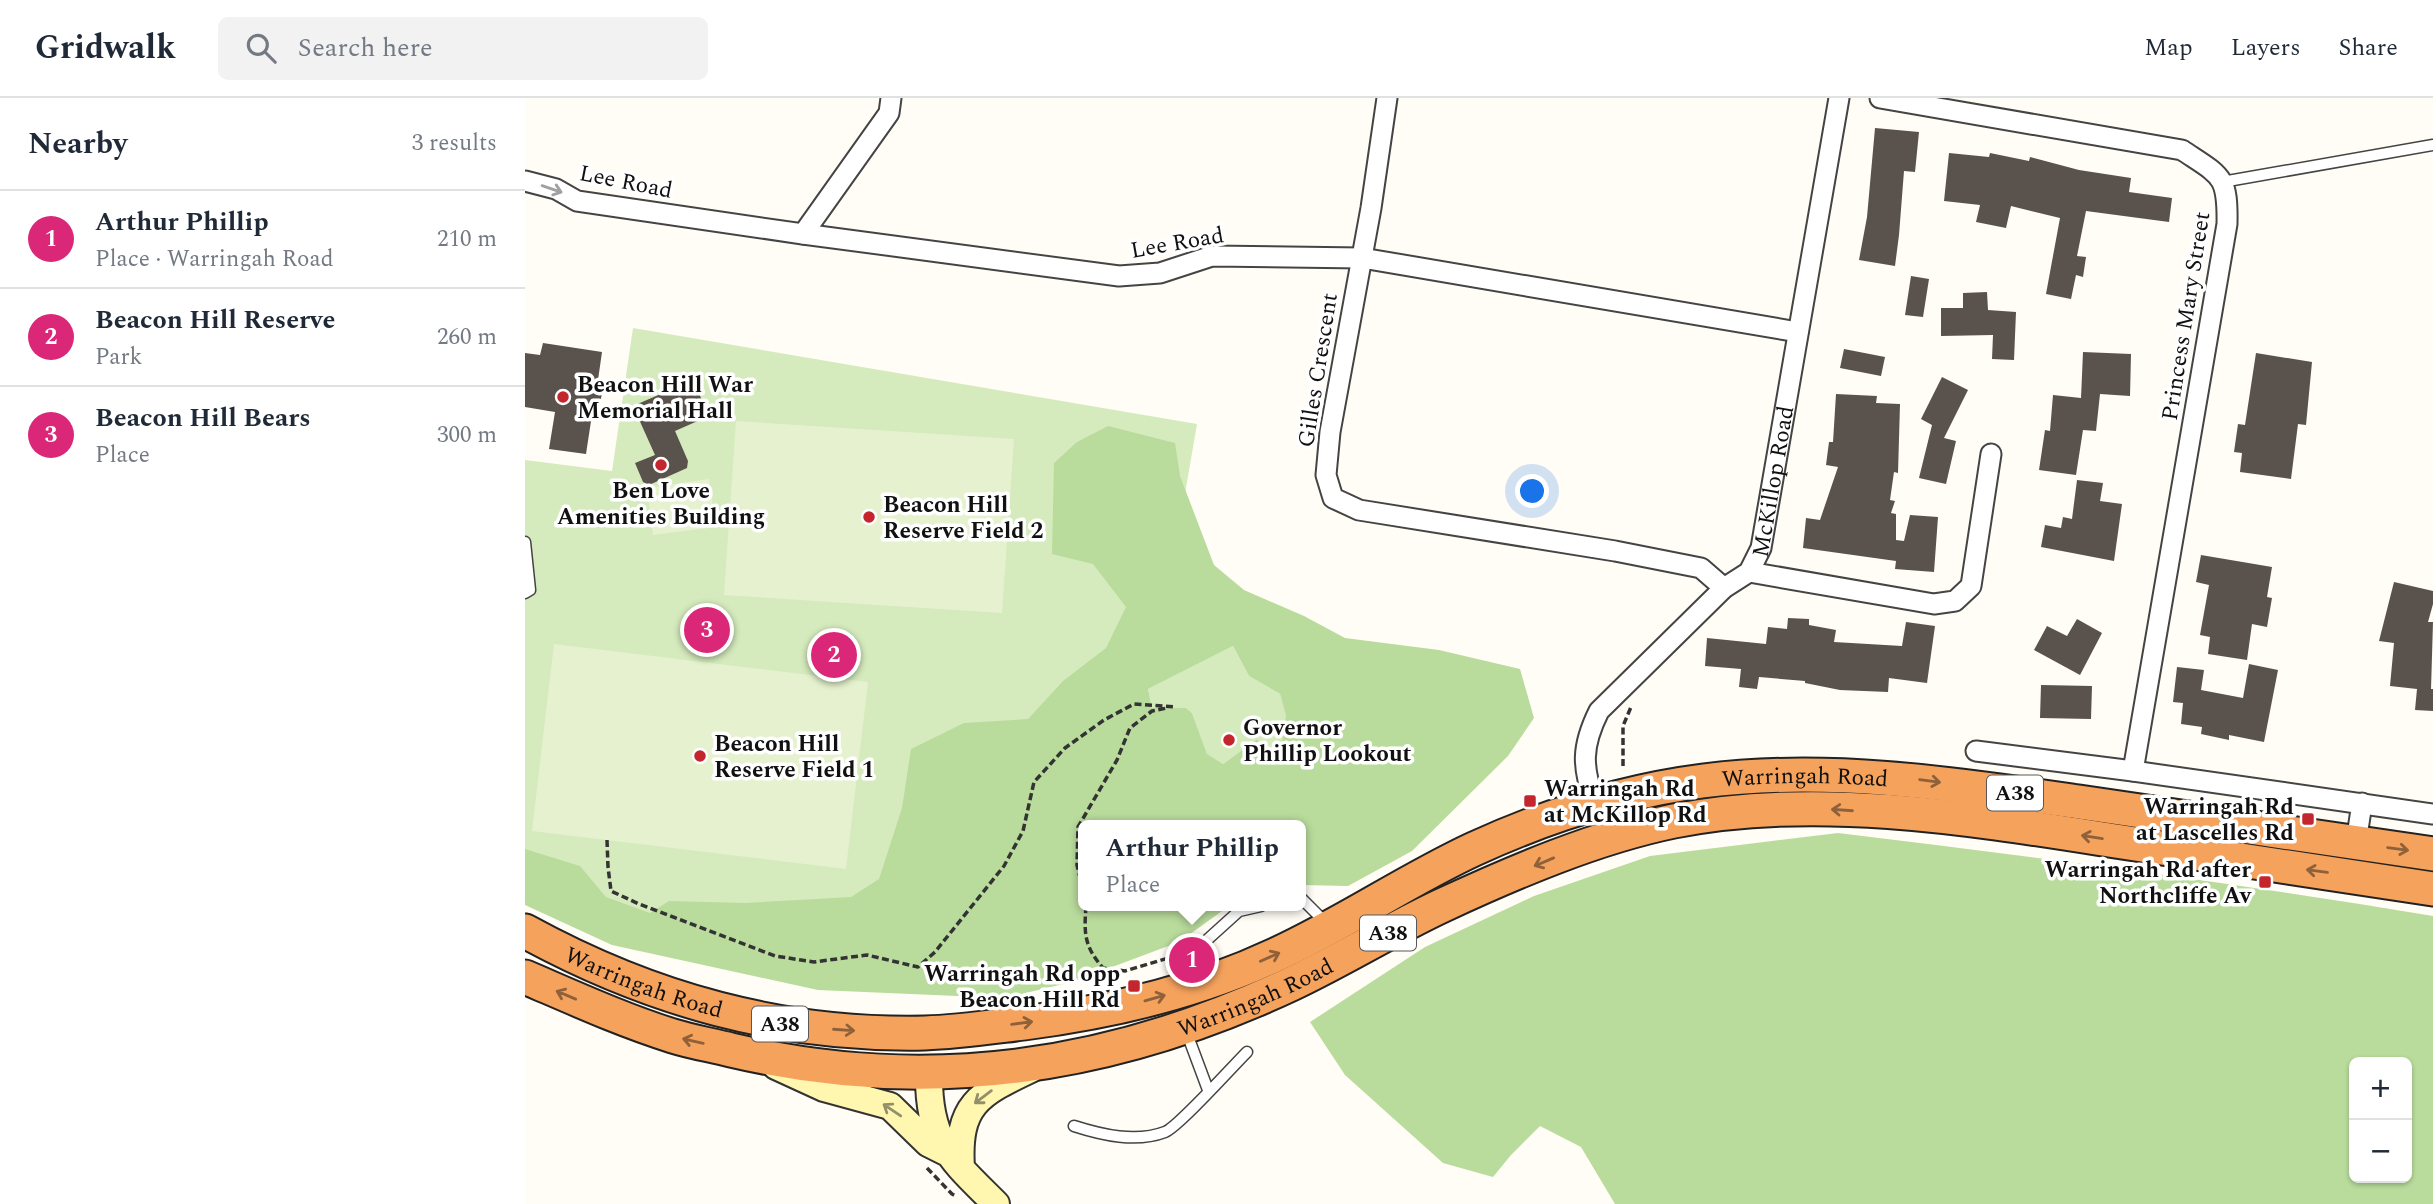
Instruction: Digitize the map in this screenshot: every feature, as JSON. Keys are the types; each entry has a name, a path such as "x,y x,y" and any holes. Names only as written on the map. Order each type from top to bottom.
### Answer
{"highway":[{"name":"Warringah Road","path":"525,931 635,983 706,1007 791,1026 930,1033 1085,1014 1145,1001 1207,983 1269,958 1331,928 1473,849 1531,825 1595,804 1702,781 1787,776 1918,780 2433,854"},
{"name":"McKillop Road","path":"1595,804 1608,838"},
{"name":"Warringah Road","path":"525,977 607,1013 677,1037 760,1057 845,1070 929,1074 1042,1063 1127,1045 1184,1027 1227,1012 1293,983 1441,906 1572,851 1608,838 1702,817 1830,809 1965,818 2433,889"},
{"path":"929,1074 930,1033"}],"main road":[{"name":"Warringah Road","path":"760,1057 824,1088 890,1106 928,1143 953,1160"},
{"path":"953,1160 960,1144 962,1127 973,1104 997,1086 1042,1063"},
{"path":"929,1074 931,1116 935,1132 953,1160 996,1204"}],"street":[{"path":"803,234 889,113 891,98"},
{"name":"Gilles Crescent","path":"1387,98 1371,208 1330,432 1326,475 1333,498 1359,510 1615,551 1701,568 1724,589"},
{"name":"McKillop Road","path":"1595,804 1587,782 1584,757 1587,736 1599,711 1724,589 1749,572 1761,548 1839,98"},
{"name":"Princess Mary Street","path":"1880,98 2182,150 2214,171 2228,194 2227,224 2133,771"},
{"name":"Lee Road","path":"525,181 556,189 577,201 1119,276 1160,273 1212,256 1361,258 1798,332"},
{"path":"1749,572 1934,604 1955,601 1971,586 1990,454"},
{"path":"1976,751 2433,814"},
{"path":"2356,843 2362,803"}],"lane":[{"path":"2222,182 2433,145"},
{"path":"525,542 530,590 525,593"},
{"path":"1306,904 1331,928"},
{"path":"1207,983 1196,949 1238,911"},
{"path":"1184,1027 1208,1090"},
{"path":"1074,1126 1105,1136 1149,1136 1168,1131 1247,1052"}],"path":[{"path":"607,840 611,891 639,904 775,957 814,962 867,955 918,967 935,951 1004,866 1023,831 1034,782 1065,748 1104,720 1134,704 1176,707 1152,711 1130,728 1117,760 1082,820"},
{"path":"1623,766 1623,726 1633,704"},
{"path":"1078,827 1078,869"},
{"path":"1086,911 1085,931 1090,953 1103,968 1125,971 1196,949"}],"green space":[{"path":"633,328 1197,424 1165,610 1083,820 1078,820 1078,832 1023,973 525,902 525,460 612,471"},
{"name":"Beacon Hill Reserve Field 2","path":"736,421 1014,439 1002,613 724,595"},
{"path":"1108,426 1175,443 1180,476 1214,565 1244,590 1304,616 1345,638 1439,650 1520,669 1534,718 1508,756 1412,851 1348,886 1306,885 1306,820 1078,820 1078,911 1222,911 1179,942 1072,982 1004,998 818,990 612,945 525,905 525,849 580,866 606,897 650,913 669,901 745,903 851,897 879,879 902,808 911,749 964,723 1028,719 1063,681 1106,648 1126,607 1093,564 1052,554 1054,463 1077,442","holes":["1233,646 1249,676 1280,694 1286,715 1281,749 1270,756 1257,739 1223,764 1207,754 1192,713 1186,708 1152,708 1148,689"]},
{"path":"709,479 716,527 653,535 647,488"},
{"name":"Beacon Hill Reserve Field 1","path":"554,644 868,682 846,869 532,831"},
{"path":"1233,646 1249,676 1280,694 1287,715 1282,749 1271,756 1257,739 1223,764 1207,755 1192,713 1186,708 1152,708 1148,689"},
{"path":"1838,833 2136,871 2433,916 2433,1204 1615,1204 1581,1147 1540,1126 1493,1177 1443,1163 1345,1075 1310,1022 1425,947 1534,896 1650,856"}],"building":[{"path":"1875,128 1919,132 1915,172 1904,171 1895,266 1859,260 1867,217"},
{"path":"1949,153 1989,157 1990,153 2029,161 2030,157 2079,170 2131,178 2129,192 2172,198 2169,222 2086,211 2077,256 2086,257 2083,277 2076,275 2071,299 2046,294 2060,218 2011,206 2006,228 1976,222 1980,205 1944,201"},
{"path":"1911,276 1929,279 1923,317 1905,315"},
{"path":"1987,292 1988,310 2016,312 2014,360 1992,359 1993,335 1941,336 1941,308 1963,308 1963,293"},
{"name":"Beacon Hill War Memorial Hall","path":"543,343 602,352 597,387 603,388 599,409 593,408 586,454 549,449 555,412 525,407 525,353 540,355"},
{"path":"1844,349 1885,357 1881,376 1840,368"},
{"path":"2083,352 2131,354 2130,396 2100,394 2096,431 2083,430 2076,475 2039,470 2045,430 2050,431 2053,395 2081,398"},
{"path":"2256,353 2312,362 2306,425 2298,424 2291,479 2240,472 2242,453 2234,452 2238,424 2245,425"},
{"path":"1942,377 1968,390 1944,438 1956,441 1946,484 1919,478 1932,425 1921,419"},
{"path":"693,380 709,416 675,431 688,461 687,468 649,485 643,482 635,463 655,455 633,406"},
{"path":"1836,394 1877,396 1876,403 1900,404 1898,473 1894,472 1890,500 1895,501 1891,513 1896,514 1896,540 1904,541 1910,515 1938,517 1934,572 1895,569 1896,561 1803,548 1806,518 1820,520 1838,467 1826,465 1829,442 1833,442"},
{"path":"2077,480 2103,483 2100,501 2122,504 2114,561 2041,547 2045,525 2061,528 2063,517 2072,519"},
{"path":"2201,555 2272,567 2267,597 2272,598 2267,627 2252,624 2247,660 2208,654 2210,637 2200,635 2209,585 2196,582"},
{"path":"2394,582 2433,591 2428,622 2433,622 2433,711 2415,710 2417,689 2390,686 2394,643 2379,641"},
{"path":"1788,618 1809,619 1809,625 1836,630 1834,642 1902,646 1906,622 1935,626 1927,683 1889,678 1888,692 1840,690 1805,681 1759,677 1757,689 1739,687 1741,669 1705,666 1707,638 1766,644 1768,627 1787,629"},
{"path":"2077,619 2102,633 2080,675 2034,650 2047,626 2067,636"},
{"path":"700,620 717,622 715,641 697,639"},
{"path":"2249,664 2278,670 2264,742 2229,735 2229,740 2201,734 2202,727 2181,724 2183,703 2173,702 2177,667 2204,670 2201,690 2243,698"},
{"path":"2041,685 2092,686 2091,719 2040,718"}],"place":[{"name":"Beacon Hill War Memorial Hall","path":"563,397"},
{"name":"Ben Love Amenities Building","path":"661,465"},
{"name":"Beacon Hill Reserve Field 2","path":"869,517"},
{"name":"Beacon Hill Bears","path":"707,630"},
{"name":"Beacon Hill Reserve","path":"834,655"},
{"name":"Governor Phillip Lookout","path":"1229,740"},
{"name":"Beacon Hill Reserve Field 1","path":"700,756"},
{"name":"Warringah Rd at McKillop Rd","path":"1530,801"},
{"name":"Warringah Rd at Lascelles Rd","path":"2308,819"},
{"name":"Warringah Rd after Northcliffe Av","path":"2265,882"},
{"name":"Arthur Phillip","path":"1192,960"},
{"name":"Warringah Rd opp Beacon Hill Rd","path":"1134,986"}]}
